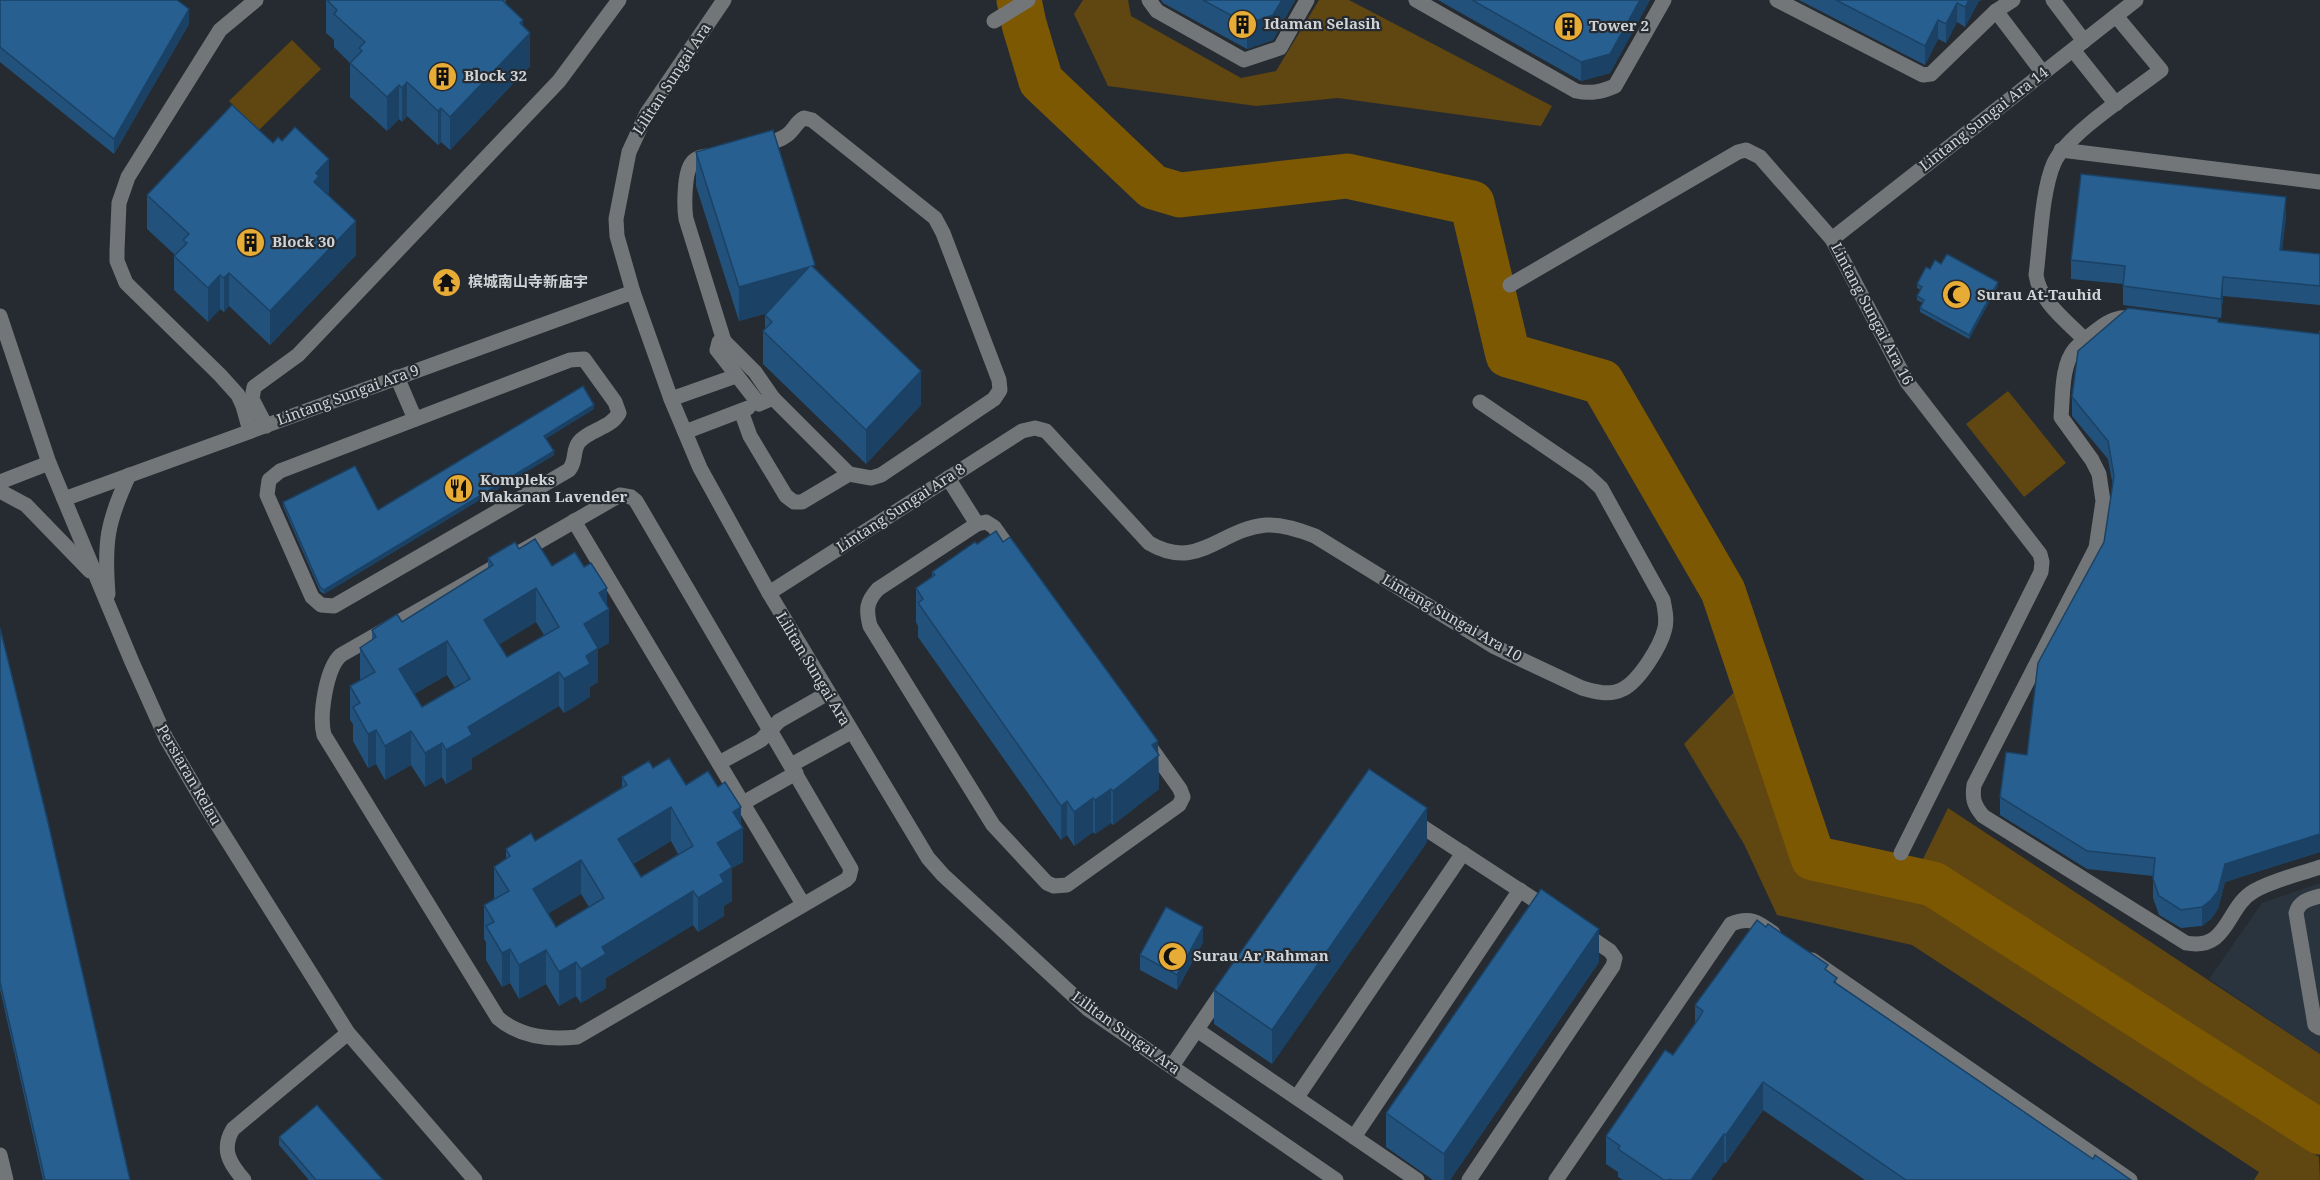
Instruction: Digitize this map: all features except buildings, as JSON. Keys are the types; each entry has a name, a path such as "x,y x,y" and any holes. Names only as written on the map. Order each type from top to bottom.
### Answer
{"street":[{"path":"250,431 238,395 126,283 117,261 117,250 119,203 128,177 220,30 256,0"},
{"path":"266,426 252,399 254,387 298,355 559,81 619,0"},
{"name":"Lilitan Sungai Ara","path":"724,0 646,113 628,152 616,219 616,236 633,292 671,399 700,468 768,593 928,858 1088,1009 1336,1180"},
{"path":"994,21 1028,0"},
{"path":"1149,0 1157,11 1244,60 1280,48 1307,0"},
{"path":"1416,0 1576,91 1600,93 1615,86 1664,0"},
{"path":"1777,0 1923,75 1931,74 1996,11 2013,0"},
{"path":"2053,0 2078,46 2116,104"},
{"name":"Lintang Sungai Ara 14","path":"1832,239 2136,0"},
{"path":"1996,11 2043,74"},
{"path":"2085,340 2045,298 2038,288 2036,275 2048,180 2061,150 2160,70 2116,16"},
{"path":"724,341 719,342 717,350 736,376 849,474 871,478 881,475 994,399 1000,390 999,381 943,233 935,218 812,120 804,118 797,122 786,136 774,142 699,158 692,162 688,169 686,219 724,341 755,372 766,401"},
{"name":"Lintang Sungai Ara 16","path":"1510,285 1738,152 1746,150 1760,156 1832,239 1907,382 2040,554 2042,562 2041,572 1901,854"},
{"path":"2061,150 2320,182"},
{"name":"Lintang Sungai Ara 9","path":"64,499 633,292"},
{"name":"Persiaran Relau","path":"0,316 49,463 166,738 207,808 348,1033 475,1180"},
{"path":"2150,320 2117,318 2109,321 2076,348 2067,366 2061,417 2063,424 2092,460 2099,474 2103,501 2096,548 1974,785 1972,798 1983,816 1993,823 2186,943 2197,945 2212,941 2244,899 2254,891 2320,867"},
{"path":"584,359 615,402 619,413 615,421 580,441 575,450 574,463 569,470 334,606 321,605 312,597 267,495 269,480 280,471 415,419 570,360 584,359"},
{"path":"671,399 736,376"},
{"path":"397,378 415,419"},
{"path":"685,432 766,401"},
{"name":"Lintang Sungai Ara 10","path":"1035,428 1046,431 1149,543 1161,550 1188,554 1240,532 1267,525 1299,530 1315,536 1495,647 1582,688 1611,693 1623,690 1644,670 1664,631 1666,615 1663,600 1601,488 1587,475 1480,402"},
{"path":"741,411 750,436 786,496 794,502 802,501 849,474"},
{"name":"Lintang Sungai Ara 8","path":"768,593 1022,431 1035,428"},
{"path":"0,482 49,463"},
{"path":"109,606 106,562 108,530 116,502 129,475"},
{"path":"948,478 977,524"},
{"path":"0,491 26,505 98,580"},
{"path":"620,495 631,497 636,501 851,869 846,880 577,1037 556,1039 519,1032 498,1018 324,735 322,716 331,668 335,660 574,521 620,495"},
{"path":"574,521 803,904"},
{"path":"986,522 994,527 1180,789 1183,797 1179,805 1067,885 1054,886 1047,883 993,825 870,626 867,615 867,604 878,589 977,524 986,522"},
{"path":"719,764 761,740 779,721 828,693"},
{"path":"743,803 851,732"},
{"path":"1399,811 1570,923 1610,951 1615,958 1613,966 1469,1180"},
{"path":"1297,1097 1463,853"},
{"path":"1354,1137 1520,890"},
{"path":"2320,896 2303,901 2297,906 2296,914 2315,1025 2320,1028"},
{"path":"1556,1180 1731,924 1742,919 1754,920 1782,940"},
{"path":"1802,953 2130,1180"},
{"path":"1172,1066 1237,971"},
{"path":"1197,1030 1417,1180"},
{"path":"244,1180 229,1161 226,1149 233,1129 348,1033"},
{"path":"0,1155 6,1180"}],"shaded area":[{"path":"1083,0 1128,0 1131,16 1241,78 1276,71 1319,0 1349,0 1552,106 1541,126 1338,98 1256,106 1108,86 1074,14"},
{"path":"292,40 321,69 258,131 229,101"},
{"path":"2008,391 2066,463 2024,497 1966,424"},
{"path":"1738,688 1805,870 1924,894 2319,1157 2320,1180 2254,1180 2259,1172 1912,945 1777,915 1744,844 1684,744"},
{"path":"1948,808 2320,1054 2320,1109 1923,859"},
{"path":"2320,883 2320,1054 2209,979 2262,903"}],"waterway":[{"path":"1019,0 1041,81 1153,187 1180,195 1347,176 1472,203 1508,355 1602,382 1723,591 1813,858 1933,884 2320,1132"}],"place":[{"name":"Idaman Selasih","path":"1243,24"},
{"name":"Tower 2","path":"1568,26"},
{"name":"Block 32","path":"443,76"},
{"name":"Block 30","path":"251,242"},
{"name":"槟城南山寺新庙宇","path":"447,282"},
{"name":"Surau At-Tauhid","path":"1956,295"},
{"name":"Kompleks Makanan Lavender","path":"459,489"},
{"name":"Surau Ar Rahman","path":"1172,956"}]}
